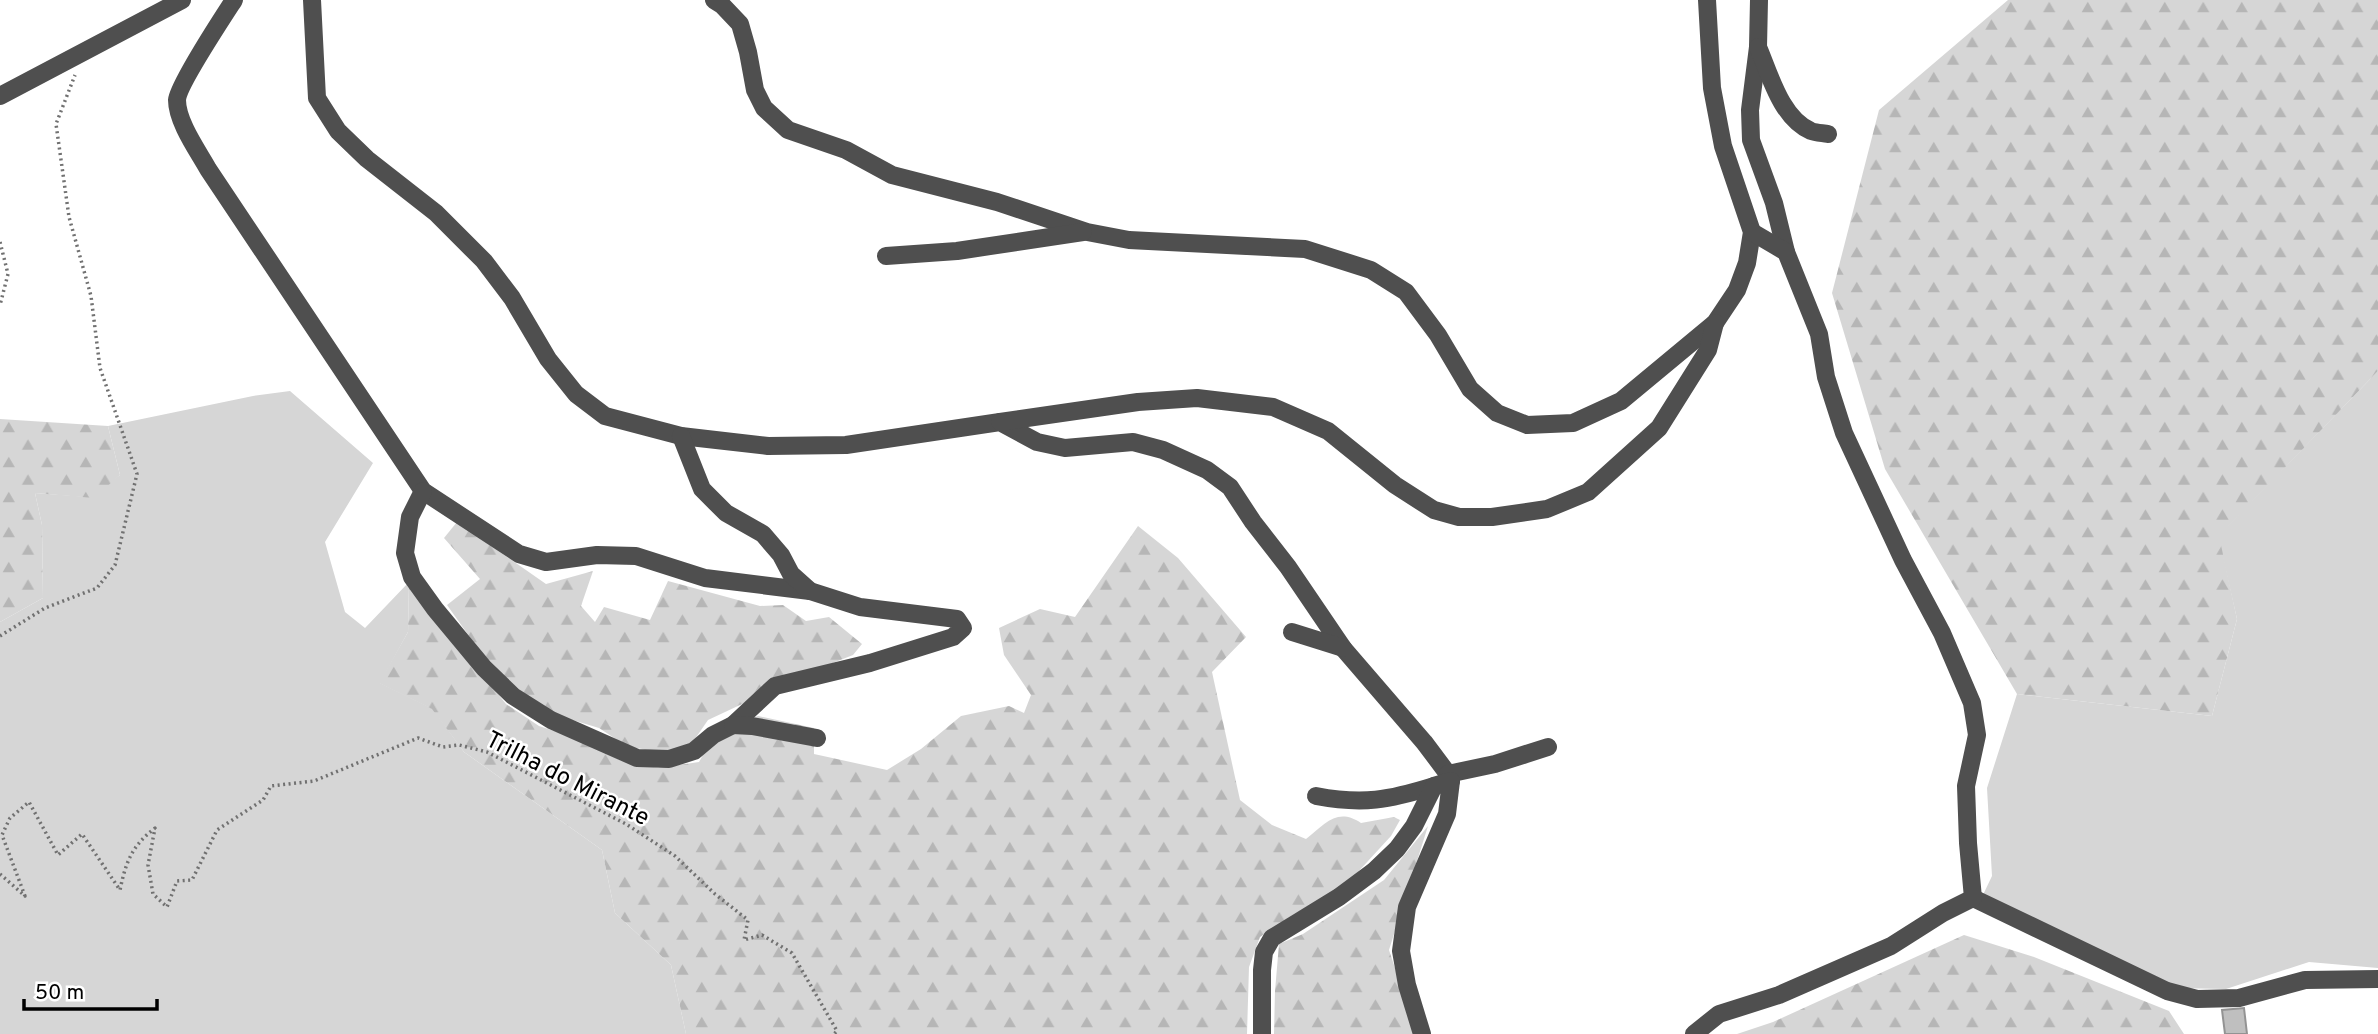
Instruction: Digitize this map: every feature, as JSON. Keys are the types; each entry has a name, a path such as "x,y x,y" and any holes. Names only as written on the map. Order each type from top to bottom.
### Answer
{"street":[{"path":"0,96 182,0"},
{"path":"234,0 190,71 177,99 184,127 208,170 423,491 519,554 546,562 597,555 636,556 705,578 810,591 860,607 957,619 963,628 953,637 897,655 775,686 733,725 713,735 694,751 669,760 637,758 551,720 513,696 484,668 435,608 412,577 405,553 410,517 423,491"},
{"path":"312,0 317,98 338,131 367,159 436,213 484,261 512,298 548,359 576,394 605,416 681,436 768,446 846,445 1138,402 1197,398 1273,407 1328,431 1395,485 1434,510 1459,517 1492,517 1547,509 1588,492 1659,428 1708,350 1715,323"},
{"path":"714,0 740,24 755,90 764,108 789,130 846,150 892,174 998,202 1087,232 1129,240 1305,249 1371,270 1406,292 1438,335 1470,389 1497,413 1527,425 1573,424 1621,401 1715,323 1737,290 1747,263 1752,232 1723,146 1714,100 1707,0"},
{"path":"1759,0 1758,47 1750,110 1751,140 1774,204 1786,252 1819,334 1826,377 1844,433 1903,561 1942,633 1972,703 1977,735 1966,786 1973,898"},
{"path":"1758,47 1781,100 1794,118 1810,130 1828,134"},
{"path":"886,256 957,251 1087,232"},
{"path":"1752,232 1786,252"},
{"path":"1000,422 1037,442 1065,448 1133,442 1163,450 1207,470 1230,487 1343,648 1445,780 1447,814 1407,907 1401,951 1407,985 1422,1034"},
{"path":"681,436 702,489 726,513 763,534 781,555 790,574 810,591"},
{"path":"1292,632 1343,648"},
{"path":"733,725 817,738"},
{"path":"1316,796 1367,802 1408,794 1548,747"},
{"path":"1262,1034 1263,961 1264,952 1272,939 1339,897 1374,871 1397,849 1445,780"},
{"path":"1973,898 2167,991 2197,999 2239,998 2305,981 2378,979"},
{"path":"1694,1034 1720,1014 1779,995 1891,946 1943,913 1973,898"}],"path":[{"path":"0,636 45,608 97,588 115,565 137,474 100,368 91,296 69,217 55,124 83,54"},
{"path":"0,242 8,274 0,305"},
{"name":"Trilha do Mirante","path":"0,874 25,896 2,835 10,818 29,802 58,855 82,834 120,890 123,874 137,842 155,828 148,865 153,894 167,907 177,881 192,880 218,830 263,800 271,786 314,781 418,738 443,747 459,745 487,752 626,824 675,856 715,894 748,920 744,940 762,935 792,953 837,1031 834,1034"}],"green space":[{"path":"2008,0 2378,0 2378,371 2219,536 2237,619 2212,716 2017,694 1885,469 1832,293 1879,110"},
{"path":"2378,371 2378,968 2309,962 2226,989 2172,988 1982,897 1992,876 1987,788 2017,694 2212,716 2237,619 2218,536"},
{"path":"290,391 373,463 325,542 345,612 365,628 409,582 408,632 380,683 433,709 464,752 602,850 615,913 671,965 686,1034 0,1034 0,622 43,598 42,525 35,493 89,497 120,475 108,426"},
{"path":"0,419 108,426 120,475 94,498 35,493 42,525 43,598 0,622"},
{"path":"457,522 546,584 593,571 581,606 595,622 604,607 650,620 668,581 760,606 783,605 806,621 829,617 862,644 853,655 708,720 686,752 628,747 599,728 546,712 507,679 479,650 447,605 480,579 444,538"},
{"path":"1138,526 1178,558 1246,637 1212,672 1240,800 1272,825 1306,839 1325,823 1338,817 1353,818 1361,823 1394,817 1400,820 1391,836 1345,886 1260,937 1249,967 1247,1034 686,1034 671,965 615,913 602,850 464,752 432,709 379,683 408,632 409,582 506,704 539,726 585,741 620,760 658,768 699,762 715,734 758,716 814,728 814,754 887,770 921,749 961,716 1009,706 1024,713 1031,695 1004,655 999,628 1040,609 1075,617"},
{"path":"1428,826 1389,950 1417,1034 1274,1034 1279,944 1303,934 1384,880"},
{"path":"1964,935 2034,957 2169,1011 2184,1034 1737,1034 1773,1022"}],"building":[{"path":"2244,1008 2247,1034 2225,1034 2222,1010"}]}
